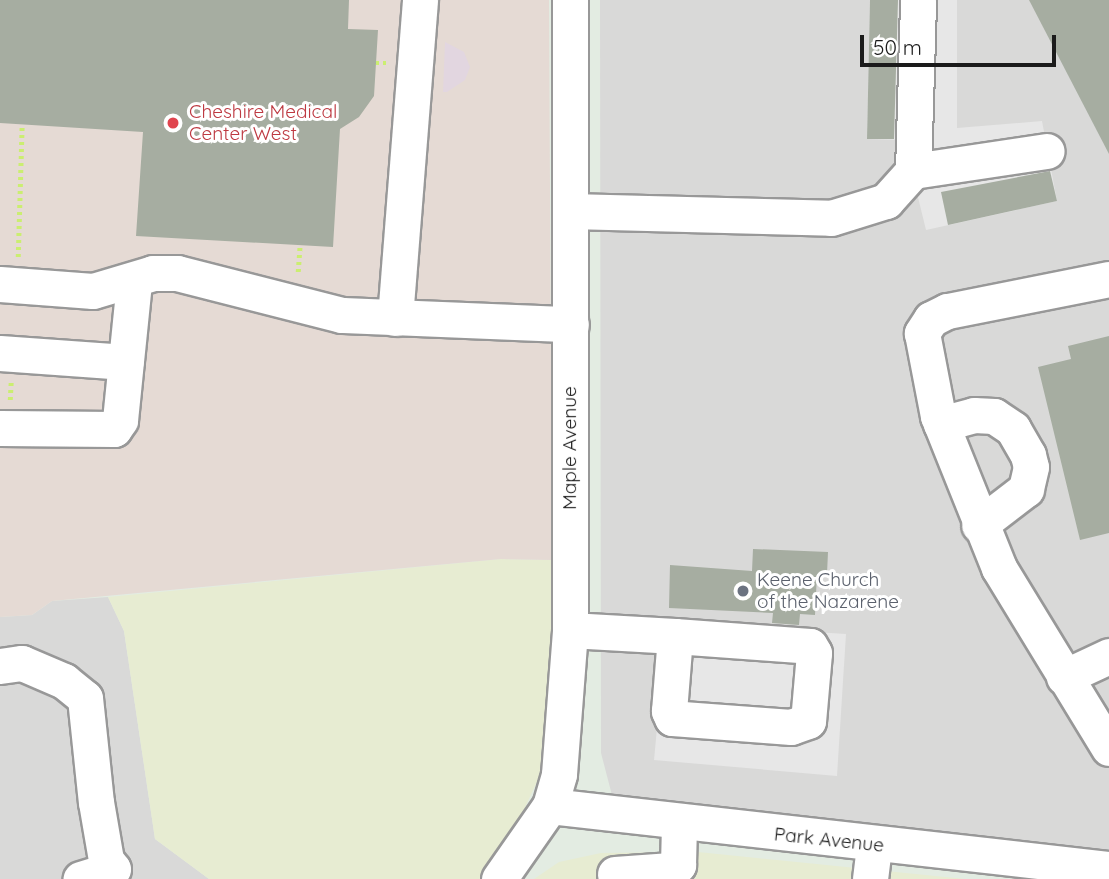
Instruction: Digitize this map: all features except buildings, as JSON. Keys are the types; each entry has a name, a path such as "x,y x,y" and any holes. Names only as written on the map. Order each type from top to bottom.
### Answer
{"street":[{"path":"394,318 420,0"},
{"name":"Maple Avenue","path":"499,879 550,806 559,774 569,630 570,0"},
{"path":"913,171 918,0"},
{"path":"570,211 831,218 886,201 913,171 1047,151"},
{"path":"0,284 93,291 134,281 153,273 177,273 307,310 394,318 571,324"},
{"path":"1109,279 947,311 931,319 922,333 922,349 941,424 979,525 999,569 1109,748"},
{"path":"5,415 114,429 120,419 134,281"},
{"path":"6,362 126,362"},
{"path":"941,424 974,415 994,416 1013,429 1028,454 1030,479 1026,489 979,525"},
{"path":"569,630 675,636 810,646 814,653 808,721 800,727 672,718 669,710 675,636"},
{"path":"1064,677 1109,656"},
{"path":"0,666 22,663 64,681 85,698 96,802 106,860 105,876"},
{"name":"Park Avenue","path":"550,806 679,824 1109,869"},
{"path":"615,874 671,870 678,865 679,824"},
{"path":"870,879 874,845"}],"path":[{"path":"18,246 22,125"},
{"path":"5,415 6,362"}],"shaded area":[{"path":"0,0 549,0 552,560 501,559 52,601 32,615 0,617"},
{"path":"600,0 1109,0 1109,851 1021,840 815,826 613,799 601,753"},
{"path":"870,0 957,0 957,128 1042,121 1057,201 926,230 904,140 867,139"},
{"path":"445,42 464,52 470,67 465,80 443,92"},
{"path":"501,559 552,560 554,694 541,773 515,829 480,879 209,879 155,839 124,631 108,597"},
{"path":"108,597 124,631 155,839 209,879 0,879 0,617 32,615 52,601"},
{"path":"667,623 846,634 837,776 654,760"},
{"path":"698,852 965,879 534,879 559,862 601,853"}],"place":[{"name":"Cheshire Medical Center West","path":"173,123"},
{"name":"Keene Church of the Nazarene","path":"743,591"}]}
